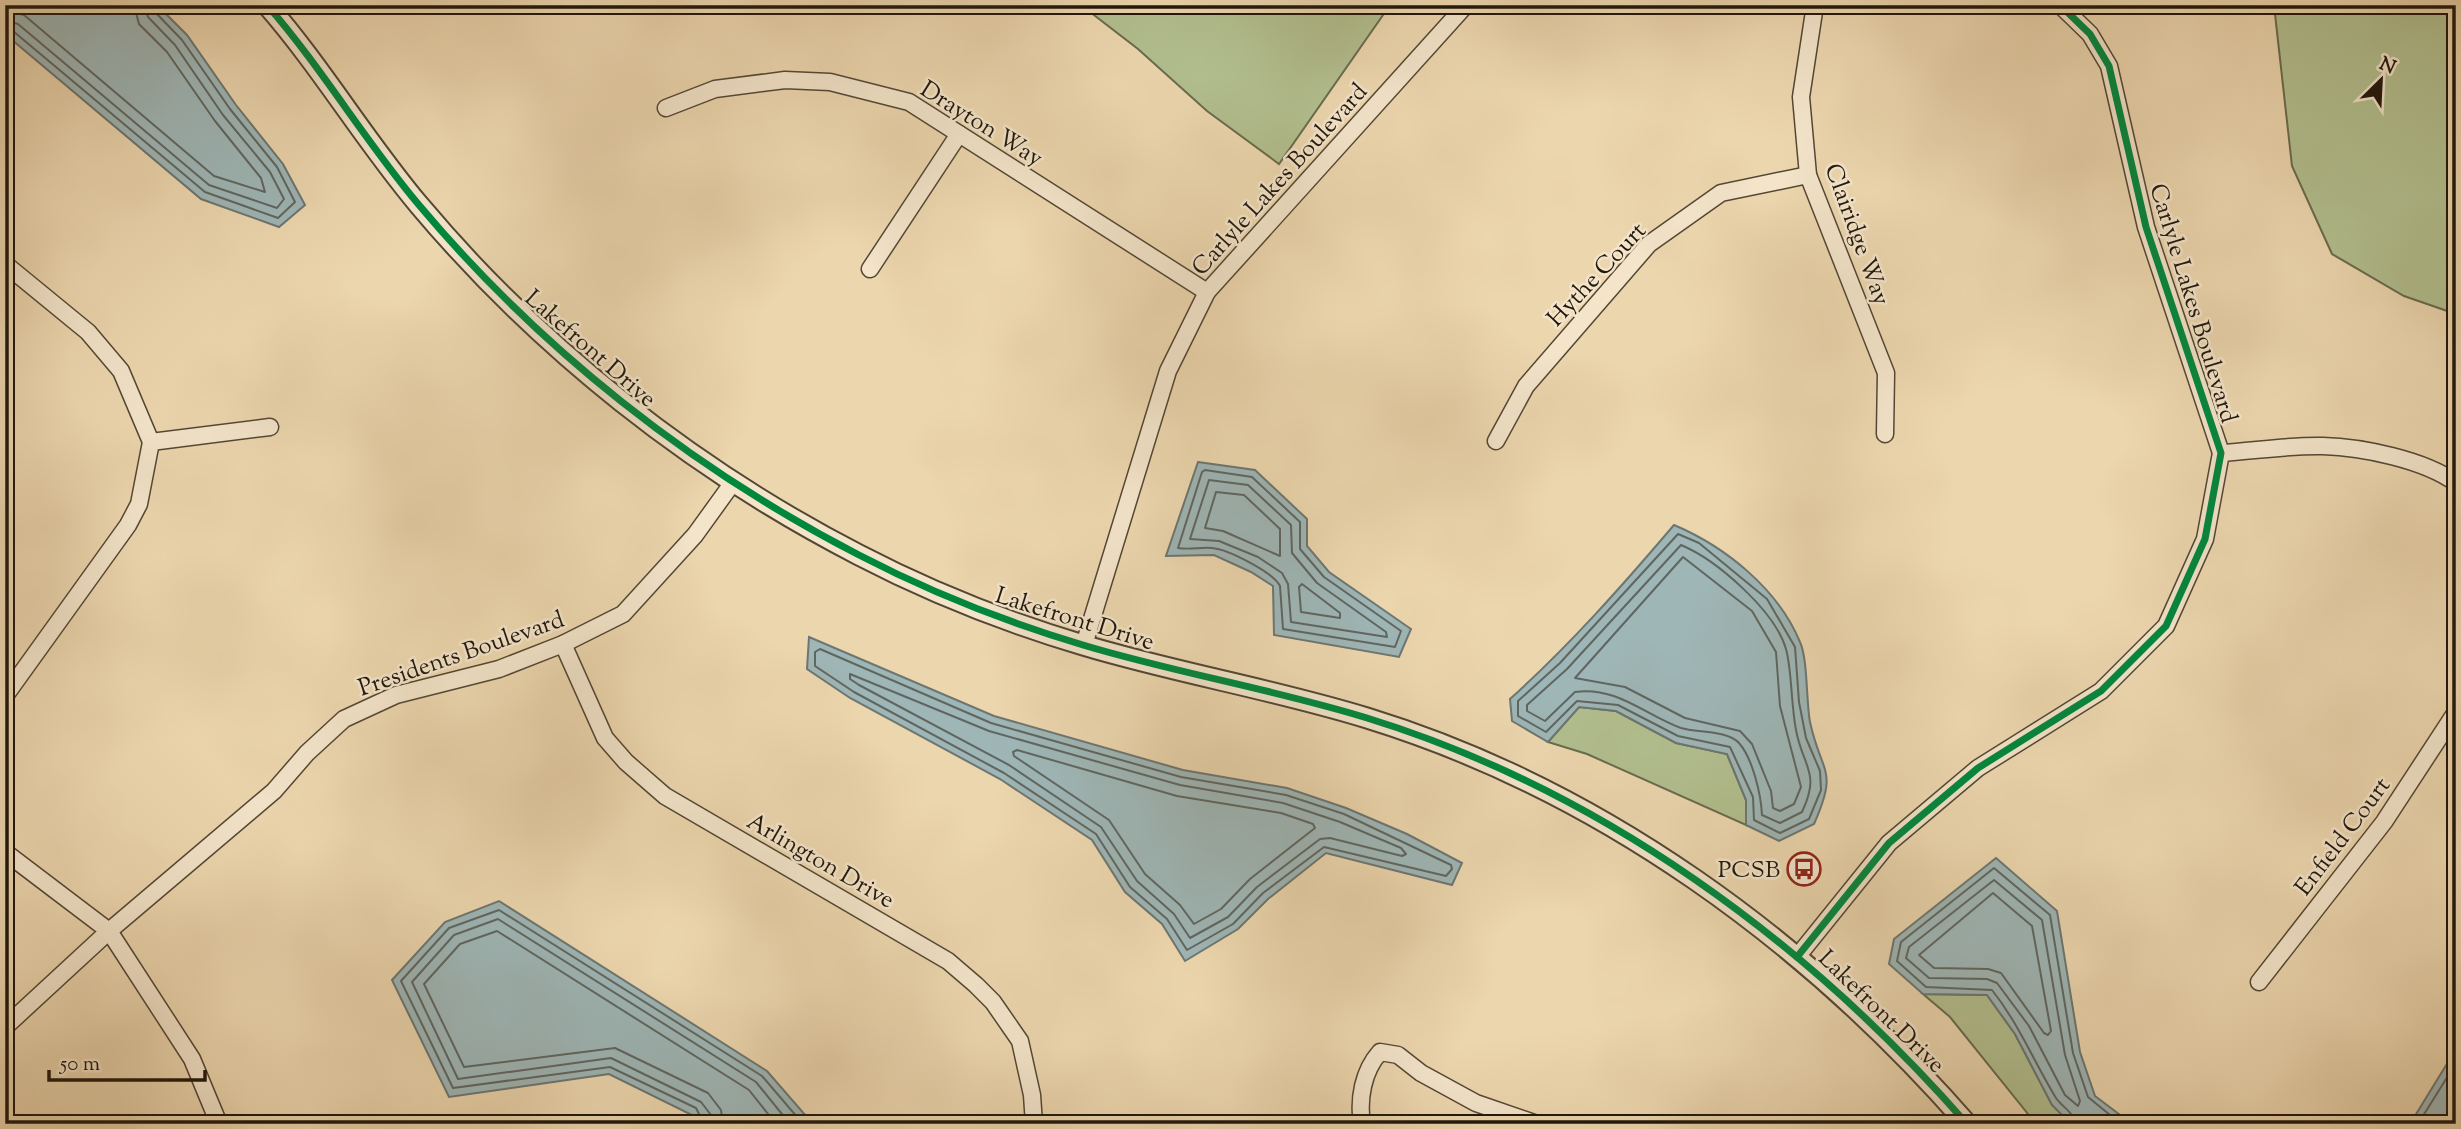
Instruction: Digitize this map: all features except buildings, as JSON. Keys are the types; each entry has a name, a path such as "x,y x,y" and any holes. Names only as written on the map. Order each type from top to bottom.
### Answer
{"street":[{"name":"Lakefront Drive","path":"267,5 400,182 505,300 621,401 734,481 818,532 893,571 1012,621 1084,645 1372,719 1464,753 1546,792 1625,835 1724,900 1797,957 1910,1060 1967,1124"},
{"name":"Carlyle Lakes Boulevard","path":"1084,645 1168,371 1207,292 1466,5"},
{"name":"Clairidge Way","path":"1815,5 1801,97 1808,175 1886,373 1885,434"},
{"name":"Carlyle Lakes Boulevard","path":"1797,957 1889,843 1978,768 2101,691 2166,626 2205,539 2221,453 2146,227 2109,66 2090,34 2060,5"},
{"name":"Drayton Way","path":"666,108 715,89 785,80 830,82 909,102 1207,292"},
{"path":"870,269 959,134"},
{"name":"Hythe Court","path":"1496,441 1526,386 1649,244 1721,193 1808,175"},
{"path":"5,264 88,332 121,371 150,442 139,504 128,525 5,696"},
{"path":"150,442 270,427"},
{"path":"2221,453 2323,446 2403,459 2445,475 2456,483"},
{"name":"Presidents Boulevard","path":"5,1027 109,931 274,791 307,753 345,719 396,695 499,669 563,645 623,614 695,535 734,481"},
{"name":"Arlington Drive","path":"563,645 604,737 626,762 665,796 948,961 993,1002 1020,1041 1032,1095 1034,1124"},
{"name":"Enfield Court","path":"2259,982 2384,822 2456,712"},
{"path":"5,852 109,931 192,1059 219,1124"},
{"path":"1362,1124 1363,1085 1370,1064 1380,1052 1398,1055 1422,1073 1476,1103 1537,1124"}],"green space":[{"path":"1081,5 1390,5 1279,164 1207,111 1138,49"},
{"path":"2274,5 2456,5 2456,314 2404,296 2332,254 2292,166"},
{"path":"1579,707 1616,711 1676,743 1727,754 1746,800 1746,825 1587,754 1548,742"},
{"path":"1923,994 1987,995 2015,1034 2052,1105 2071,1124 2036,1124 1950,1017"}],"water":[{"path":"5,5 157,5 187,35 236,105 283,164 305,205 279,227 201,199 5,34"},
{"path":"1198,462 1255,470 1307,519 1307,546 1329,572 1411,629 1399,657 1274,635 1273,586 1251,572 1214,555 1166,556"},
{"path":"1674,525 1713,545 1764,587 1790,623 1803,650 1810,722 1827,781 1814,824 1779,841 1746,825 1746,800 1727,754 1676,743 1616,711 1579,707 1548,742 1512,721 1510,699 1595,615"},
{"path":"809,637 994,716 1183,770 1287,788 1346,808 1407,834 1462,863 1452,885 1326,853 1268,899 1238,929 1185,961 1162,924 1125,892 1092,840 1000,779 850,698 807,669"},
{"path":"1996,858 2057,911 2080,1052 2095,1096 2132,1124 2071,1124 2052,1105 2015,1034 1987,995 1923,994 1889,964 1894,939"},
{"path":"499,901 767,1071 813,1124 698,1124 692,1115 609,1074 449,1097 392,980 445,922"},
{"path":"2456,1049 2456,1124 2410,1124"}],"cycle path":[{"path":"267,5 399,181 466,258 515,308 622,402 737,484 859,555 941,594 997,616 1118,655 1367,718 1453,749 1537,786 1617,830 1695,879 1769,934 1839,993 1905,1057 1967,1124"},
{"path":"1797,957 1889,843 1978,768 2101,691 2166,626 2205,539 2221,453 2146,227 2109,66 2090,34 2060,5"}],"place":[{"name":"PCSB","path":"1804,869"}]}
